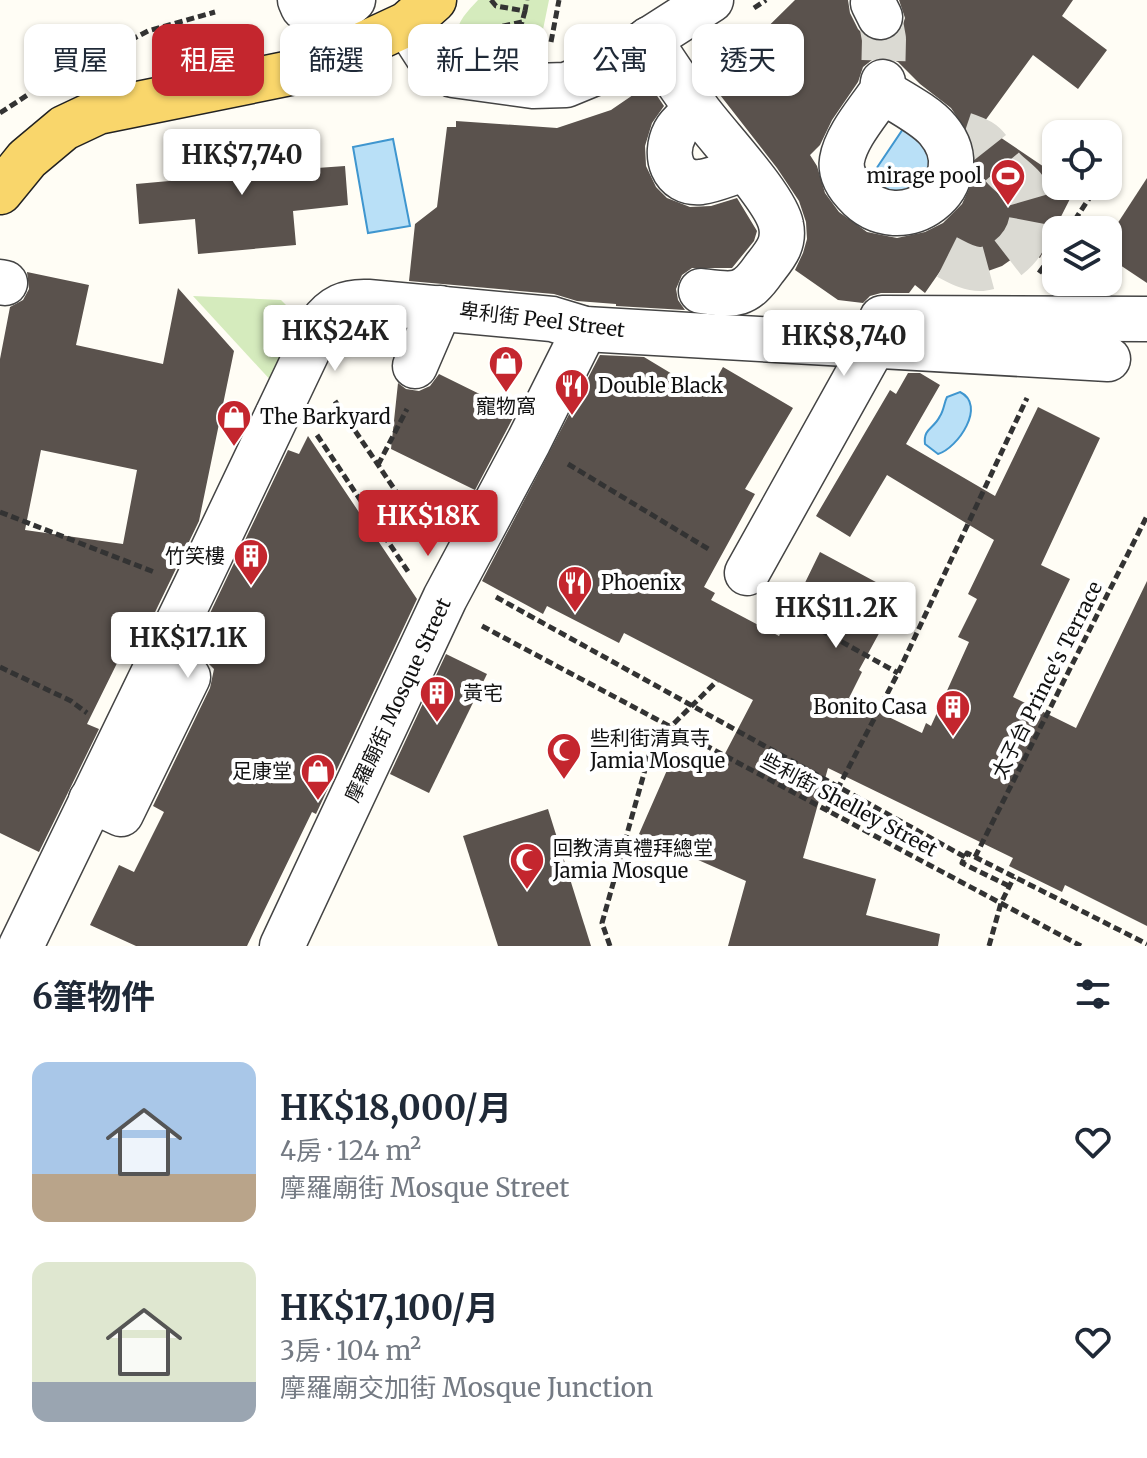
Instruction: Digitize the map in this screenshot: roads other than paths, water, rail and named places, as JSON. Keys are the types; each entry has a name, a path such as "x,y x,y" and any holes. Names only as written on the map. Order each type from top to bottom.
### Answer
{"main road":[{"path":"0,192 27,159 64,128 98,112 310,69 420,12"}],"street":[{"path":"300,0 303,7 336,14 353,0"},
{"path":"673,24 711,0"},
{"path":"420,12 427,55 453,75 533,86 564,85"},
{"path":"676,78 770,202 781,222 781,246 754,284 732,295 701,291"},
{"path":"883,86 956,150 940,193 925,206 909,213 886,214 859,198 847,184 841,164 845,148 883,86"},
{"path":"697,109 675,133 669,161 673,172 686,181 701,182 744,169"},
{"name":"卑利街 Peel Street","path":"91,800 196,589 304,358 328,314 340,305 354,301 440,308 552,319 585,329 874,345 967,359 1108,359"},
{"path":"415,366 440,308"},
{"path":"793,341 827,323 856,317 1147,319"},
{"name":"摩羅廟街 Mosque Street","path":"282,946 445,598 585,329"},
{"path":"747,573 874,345"},
{"path":"21,946 91,800 121,814 188,677"}],"water":[{"path":"903,129 922,140 929,157 930,172 913,192 883,190 870,178"},
{"path":"393,139 410,226 368,233 353,147"},
{"path":"960,392 968,398 971,406 967,426 954,444 938,454 925,444 927,432 938,420 947,397"}],"tunnel":[{"path":"880,17 884,39 883,82"},
{"path":"947,257 977,269 1003,261 1020,246 1032,214 1029,195 1022,185 1004,169 986,145 964,134"}],"place":[{"name":"mirage pool","path":"1008,207"},
{"name":"寵物窩","path":"506,394"},
{"name":"Double Black","path":"572,417"},
{"name":"The Barkyard","path":"234,448"},
{"name":"竹笑樓","path":"251,587"},
{"name":"Phoenix","path":"575,614"},
{"name":"黃宅","path":"437,724"},
{"name":"Bonito Casa","path":"953,738"},
{"name":"些利街清真寺 Jamia Mosque","path":"564,781"},
{"name":"足康堂","path":"318,802"},
{"name":"回教清真禮拜總堂 Jamia Mosque","path":"527,891"}]}
